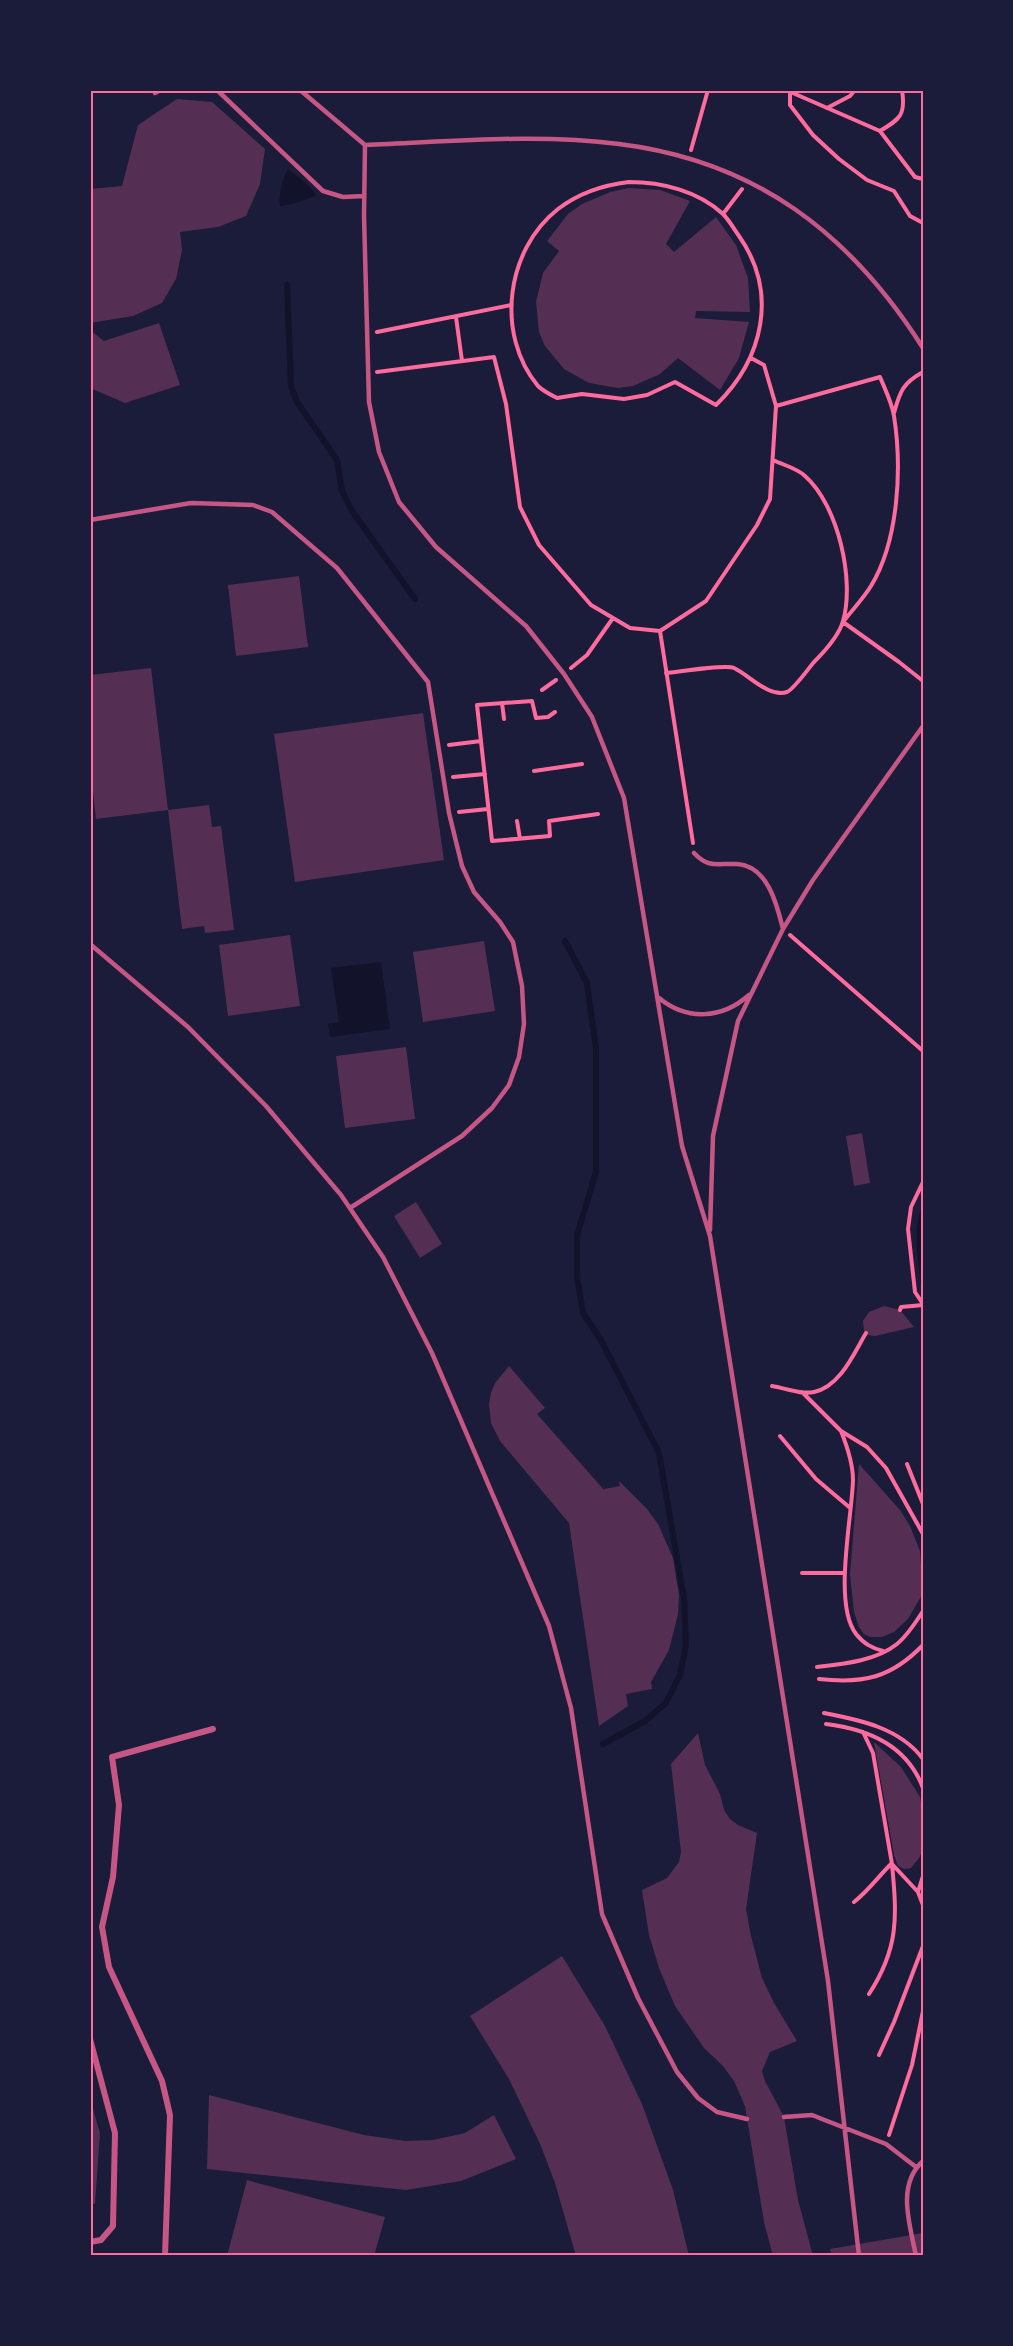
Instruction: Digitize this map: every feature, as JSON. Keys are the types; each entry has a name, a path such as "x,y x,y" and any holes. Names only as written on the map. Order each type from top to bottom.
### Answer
{"street":[{"path":"165,2256 170,2115 162,2081 110,1967 102,1927 113,1877 118,1805 112,1757 213,1730"},
{"path":"90,2039 115,2133 112,2226 101,2240 90,2242"}],"lane":[{"path":"218,90 323,191 343,197 364,196"},
{"path":"300,90 365,145 541,140 617,144 689,158 724,170 783,199 842,246 898,308 923,348"},
{"path":"365,145 369,402 379,452 399,502 436,547 526,626 564,674 592,717 624,798 682,1146 710,1236 828,1981 859,2256"},
{"path":"90,520 191,503 252,505 272,512 337,568 428,682 449,813 462,866 474,892 500,922 513,942 522,986 524,1023 519,1057 509,1085 492,1108 462,1136 350,1208"},
{"path":"710,1236 713,1136 738,1021 783,929 813,880 923,726"},
{"path":"694,853 703,862 716,865 740,864 752,869 763,879 775,899 783,929"},
{"path":"90,944 188,1027 259,1098 350,1208 383,1257 432,1353 549,1626 571,1708 602,1914 638,1998 677,2072 698,2098 717,2112 747,2119"},
{"path":"658,997 677,1010 699,1015 732,1008 751,994"},
{"path":"784,2117 812,2115 844,2127 886,2144 916,2167"},
{"path":"916,2256 907,2206 908,2186 916,2167 923,2162"}],"path":[{"path":"689,158 708,90"},
{"path":"923,179 915,177 880,131 789,90 790,105 813,135 867,180 894,191 910,216 923,223"},
{"path":"826,108 850,96 855,90"},
{"path":"880,131 899,120 904,105 902,90"},
{"path":"649,182 687,192 723,214 745,244 759,280 761,320 751,358 730,391 716,405 675,382 647,395 624,399 582,394 557,398 539,388 520,354 514,335 511,305 515,276 531,240 557,210 591,190 610,184 649,182"},
{"path":"723,214 748,182"},
{"path":"367,334 511,305"},
{"path":"456,317 462,361"},
{"path":"368,373 494,357 506,405 520,507 539,545 591,605 630,628 660,631 706,601 771,499 776,406 764,365 751,358"},
{"path":"894,413 899,394 908,380 923,372"},
{"path":"666,673 732,666 769,689 779,693 789,691 828,646 843,622 872,585 886,549 895,513 899,476 894,413 880,377 776,406"},
{"path":"772,460 803,474 812,482 836,526 847,564 847,593 843,622"},
{"path":"542,690 587,655 613,618"},
{"path":"843,622 923,681"},
{"path":"660,631 694,853"},
{"path":"555,712 548,717 536,718 531,701 477,705 492,841 549,836 549,821 598,814"},
{"path":"502,703 504,719"},
{"path":"438,746 481,741"},
{"path":"534,771 582,764"},
{"path":"443,778 485,774"},
{"path":"449,813 488,809"},
{"path":"518,821 520,839"},
{"path":"783,929 923,1051"},
{"path":"900,1311 901,1306 923,1305 915,1292 908,1229 911,1207 923,1182"},
{"path":"772,1386 802,1392 816,1392 843,1372 866,1333"},
{"path":"802,1392 841,1431 867,1447 886,1468 923,1534"},
{"path":"841,1431 853,1479 844,1573 849,1620 856,1634 868,1646 883,1651"},
{"path":"780,1436 816,1479 850,1508"},
{"path":"907,1464 923,1504"},
{"path":"802,1573 844,1573"},
{"path":"817,1667 850,1663 897,1644 923,1611"},
{"path":"819,1679 843,1682 869,1680 896,1668 923,1645"},
{"path":"824,1713 854,1719 885,1729 915,1748 923,1759"},
{"path":"826,1724 852,1728 894,1747 910,1764 923,1788"},
{"path":"863,1732 873,1753 892,1864 897,1912 894,1933 881,1976 869,1994"},
{"path":"892,1864 918,1893 923,1905"},
{"path":"854,1902 869,1890 878,1876 892,1864"},
{"path":"918,1893 923,1876"},
{"path":"879,2055 923,1946"},
{"path":"886,2144 912,2065 922,2025 923,2011"}],"shaded area":[{"path":"288,169 307,184 316,195 280,206 281,188"},
{"path":"381,962 390,1029 330,1037 328,1024 339,1022 331,968"},
{"path":"923,1202 923,1285 921,1285 917,1234"}],"building":[{"path":"177,99 212,102 265,149 260,184 246,216 218,227 180,232 182,250 176,279 162,303 133,316 90,323 90,189 122,186 138,125"},
{"path":"629,188 660,190 690,201 666,244 674,252 716,217 736,245 748,278 750,312 696,311 695,318 749,322 739,358 720,390 678,358 660,374 633,386 618,388 589,383 564,369 545,346 539,332 536,302 543,273 559,251 547,241 568,214 582,204 610,192"},
{"path":"159,323 180,385 125,403 90,388 90,330 104,341"},
{"path":"299,576 308,647 236,656 228,585"},
{"path":"151,668 168,810 96,819 90,766 90,675"},
{"path":"423,713 444,860 295,882 274,734"},
{"path":"209,805 212,827 221,826 234,930 205,933 204,926 182,929 168,810"},
{"path":"290,935 300,1006 228,1016 219,945"},
{"path":"484,941 495,1011 423,1022 413,952"},
{"path":"406,1047 415,1119 345,1128 336,1056"},
{"path":"862,1133 870,1183 854,1186 846,1136"},
{"path":"416,1202 442,1244 420,1258 394,1216"},
{"path":"884,1306 900,1310 914,1327 875,1336 868,1335 864,1331 863,1321 869,1312"},
{"path":"509,1366 545,1408 537,1414 605,1491 604,1489 620,1486 619,1481 647,1509 658,1524 673,1558 679,1595 678,1614 669,1650 651,1682 652,1689 626,1694 628,1706 599,1726 569,1523 500,1441 491,1423 489,1404 491,1393 495,1383"},
{"path":"859,1464 900,1510 910,1526 920,1551 923,1593 908,1619 894,1632 882,1637 870,1637 864,1634 854,1612 850,1574"},
{"path":"698,1733 705,1765 720,1794 724,1810 738,1825 757,1833 746,1909 751,1936 762,1978 797,2041 770,2052 762,2071 784,2117 798,2200 813,2256 773,2256 764,2222 745,2106 734,2081 723,2066 704,2048 675,2006 659,1968 649,1935 642,1890 667,1878 679,1862 681,1852 671,1764"},
{"path":"874,1742 901,1767 920,1797 923,1812 923,1849 911,1868 904,1869 898,1866 894,1855"},
{"path":"562,1956 605,2026 642,2104 673,2190 689,2256 576,2256 555,2183 541,2146 509,2079 470,2016"},
{"path":"209,2095 364,2135 405,2141 433,2140 465,2133 494,2115 516,2159 461,2181 406,2190 207,2169"},
{"path":"90,2099 100,2133 95,2204 90,2203"},
{"path":"247,2180 385,2217 374,2256 227,2256"},
{"path":"923,2233 923,2256 832,2256 830,2249"}],"waterway":[{"path":"287,285 291,386 297,402 337,460 342,491 352,511 415,599"},
{"path":"565,941 587,983 596,1049 596,1172 577,1235 577,1277 583,1313 601,1340 659,1453 684,1599 686,1645 680,1675 666,1703 645,1721 603,1744"}]}
